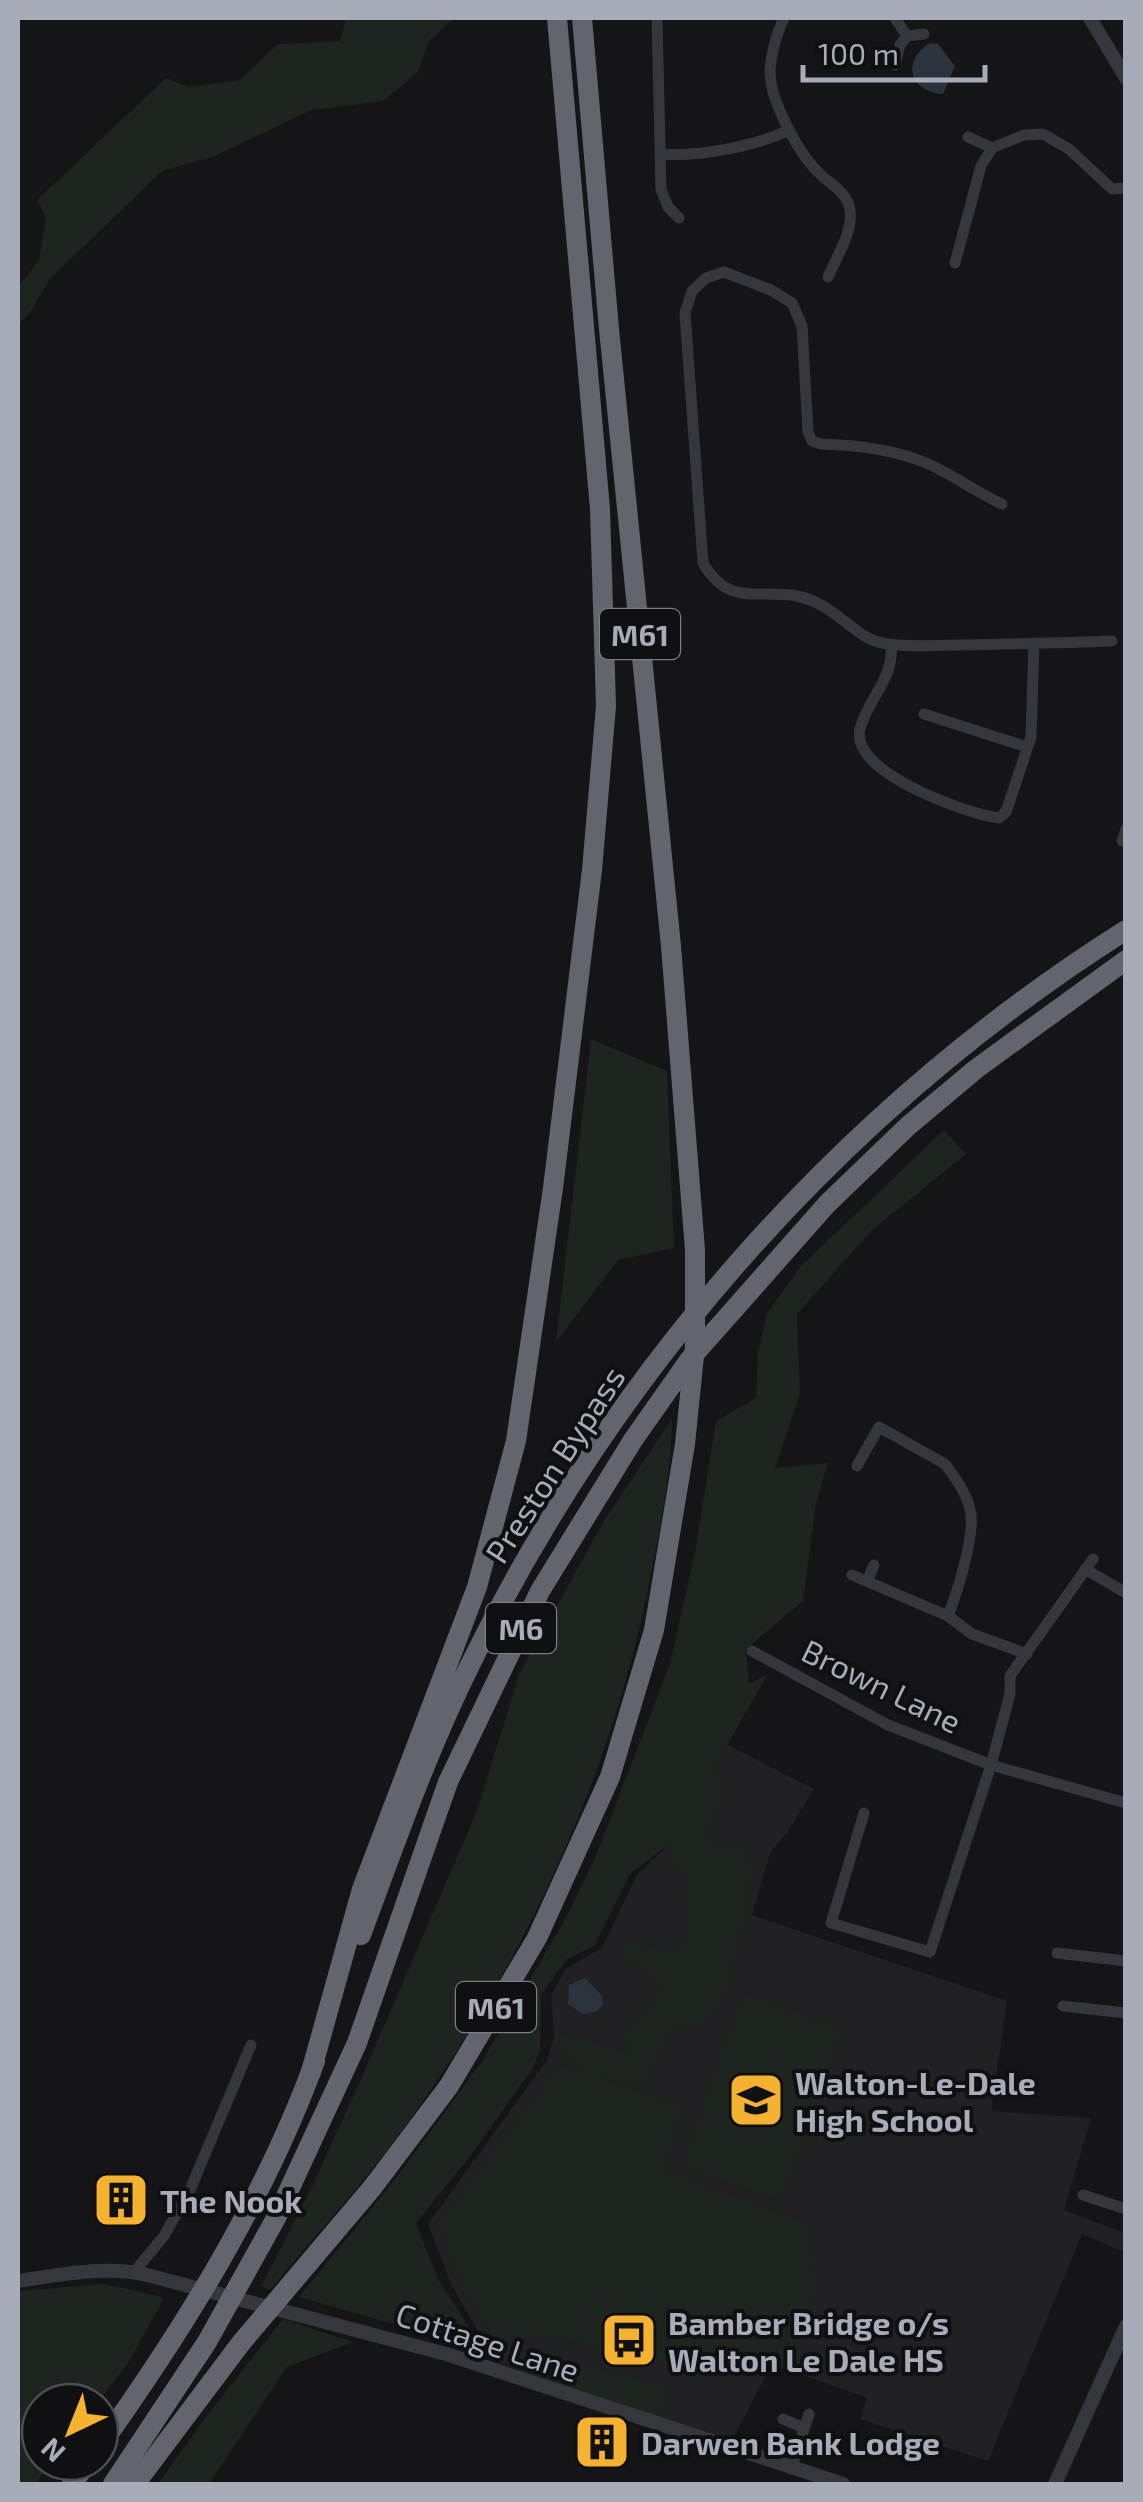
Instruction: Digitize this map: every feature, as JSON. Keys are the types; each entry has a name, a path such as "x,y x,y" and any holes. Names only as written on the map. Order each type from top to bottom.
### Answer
{"highway":[{"name":"M61","path":"311,2072 362,1889 477,1587 516,1440 553,1188 592,870 606,706 600,509 558,18"},
{"name":"M61","path":"135,2484 241,2344 372,2188 449,2086 537,1938 610,1777 654,1630 686,1444 695,1346 695,1250 678,1021 582,18"},
{"name":"Preston Bypass","path":"120,2418 156,2367 230,2241 292,2118 394,1846 470,1664 548,1522 649,1372 770,1228 871,1125 975,1036 1126,930"},
{"name":"Preston Bypass","path":"114,2484 207,2342 276,2218 357,2043 448,1782 540,1591 633,1440 690,1359 840,1191 976,1069 1126,960"}],"street":[{"path":"657,18 661,189 668,207 679,218"},
{"path":"784,18 770,72 789,130 810,163 837,187 849,206 848,231 828,277"},
{"path":"895,18 908,36"},
{"path":"1090,18 1126,78"},
{"path":"895,65 900,45 908,36 924,34"},
{"path":"662,154 694,154 753,144 789,130"},
{"path":"955,264 981,166 992,148 1024,135 1043,134 1069,149 1112,189 1126,188"},
{"path":"968,138 992,148"},
{"path":"1002,504 928,464 899,453 812,440 808,432 802,326 792,303 771,290 724,272 706,278 692,291 685,312 703,563 717,584 726,590 796,596 827,606 870,639 891,644 1112,640"},
{"path":"891,644 893,661 859,731 865,754 874,765 963,811 999,818 1006,812 1031,736 1034,644"},
{"path":"924,714 1027,748"},
{"path":"857,1466 879,1427 945,1464 965,1483 972,1516 960,1585 948,1616"},
{"path":"867,1580 874,1564"},
{"path":"852,1575 948,1616 972,1634 1027,1654 1089,1564 1126,1593"},
{"name":"Brown Lane","path":"752,1651 888,1726 990,1765 1126,1803"},
{"name":"Brown Lane","path":"990,1765 1010,1694 1010,1676 1027,1654"},
{"path":"864,1813 831,1923 930,1952 990,1765"},
{"path":"1056,1952 1126,1962"},
{"path":"1063,2006 1126,2013"},
{"path":"140,2274 190,2190 250,2045"},
{"path":"1084,2194 1126,2210"},
{"name":"Cottage Lane","path":"18,2281 84,2272 140,2274 446,2354 843,2484"},
{"path":"1056,2484 1126,2326"},
{"path":"791,2469 809,2414"},
{"path":"783,2420 804,2428"}],"shaded area":[{"path":"346,18 454,18 429,41 418,72 383,101 311,110 215,156 162,171 49,280 18,325 18,287 39,260 46,217 37,200 166,78 188,87 240,80 278,44 340,41"},
{"path":"930,43 938,44 955,66 943,94 923,88 913,74 915,58"},
{"path":"591,1039 667,1071 674,1248 618,1260 556,1342"},
{"path":"944,1130 966,1154 871,1231 797,1314 800,1393 775,1468 828,1463 816,1504 803,1601 746,1649 749,1684 768,1674 712,1771 722,1782 722,1798 705,1838 721,1848 737,1844 745,1850 742,1864 751,1857 755,1866 743,1899 747,1909 725,1997 707,2024 675,2027 656,2060 654,2081 597,2078 683,2106 665,2170 814,2226 815,2299 792,2355 724,2378 720,2366 681,2366 574,2342 542,2338 496,2341 463,2290 438,2222 559,2066 587,2075 562,2052 551,2048 554,2038 566,2034 628,2054 622,2032 646,2012 663,1985 621,1956 623,1946 635,1943 655,1949 680,1948 690,1914 684,1901 689,1877 670,1860 668,1845 630,1874 594,1946 567,1959 541,1995 540,2052 532,2069 471,2155 416,2223 438,2279 484,2350 299,2297 393,2182 481,2063 563,1923 595,1858 670,1664 695,1552 716,1421 756,1398 758,1353 767,1313 801,1266"},
{"path":"672,1419 665,1494 635,1646 613,1722 555,1871 520,1943 438,2080 377,2163 270,2290 261,2286 361,2079 477,1811 519,1674 605,1519"},
{"name":"Walton-Le-Dale High School","path":"722,1742 814,1789 771,1851 752,1915 1007,2001 991,2111 1091,2118 1064,2210 1125,2233 1126,2253 1082,2234 988,2461 860,2419 867,2398 772,2364 730,2444 495,2361 451,2284 428,2224 547,2060 554,2038 551,1995 566,1969 602,1948 637,1875 668,1845"},
{"path":"585,1978 602,1996 603,2004 597,2011 583,2014 568,2004 569,1985"},
{"path":"742,1993 843,2029 781,2201 681,2165"},
{"path":"104,2284 163,2297 128,2363 113,2382 20,2382 20,2482 35,2484 18,2484 18,2291"},
{"path":"283,2319 353,2342 287,2367 209,2484 158,2484 205,2418"},
{"path":"512,2353 664,2385 670,2403 667,2410 651,2417 507,2366"}],"place":[{"name":"Walton-Le-Dale High School","path":"756,2100"},
{"name":"The Nook","path":"121,2200"},
{"name":"Bamber Bridge o/s Walton Le Dale HS","path":"629,2340"},
{"name":"Darwen Bank Lodge","path":"602,2442"}]}
